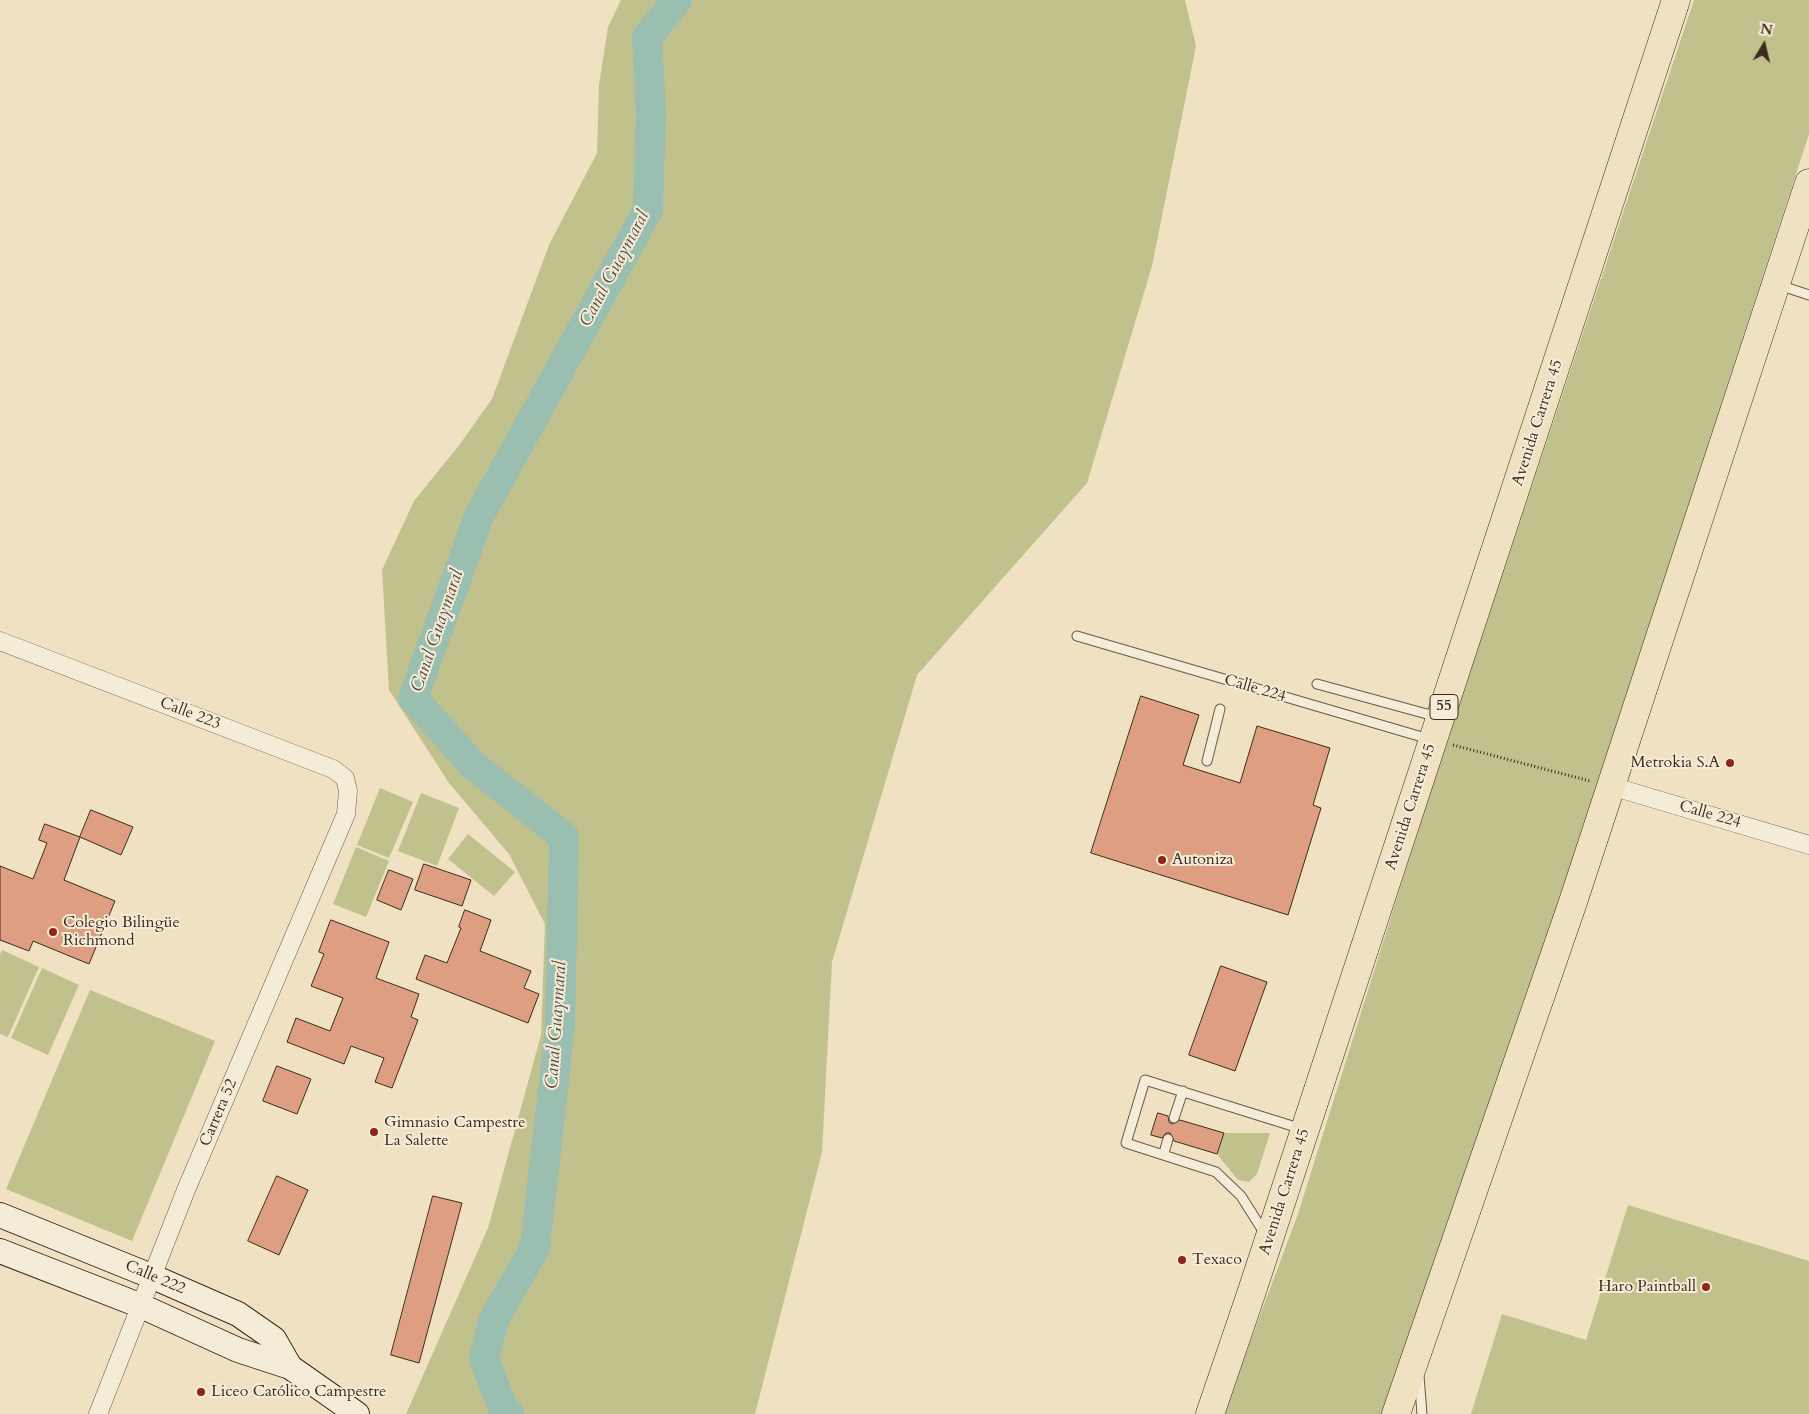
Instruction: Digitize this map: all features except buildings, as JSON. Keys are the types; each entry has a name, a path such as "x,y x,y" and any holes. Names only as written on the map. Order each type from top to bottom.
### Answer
{"highway":[{"name":"Avenida Carrera 45","path":"1210,1414 1269,1240 1676,0"},
{"path":"1396,1414 1611,786 1809,182"}],"street":[{"name":"Calle 223","path":"0,640 333,769 344,778 348,791 346,814"},
{"name":"Calle 224","path":"1611,786 1778,834 1809,846"},
{"name":"Carrera 52","path":"98,1414 139,1305 346,814"},
{"name":"Calle 222","path":"0,1215 151,1276 238,1314 274,1340 290,1368"},
{"name":"Calle 222","path":"0,1251 139,1305 238,1350 290,1368 357,1414"}],"lane":[{"path":"1776,284 1809,295"},
{"name":"Calle 224","path":"1077,636 1437,729"},
{"path":"1317,684 1437,729"},
{"path":"1207,761 1220,708"},
{"path":"1269,1240 1241,1196 1224,1178 1207,1167 1126,1142 1145,1080 1305,1130"},
{"path":"1174,1118 1183,1091"},
{"path":"1164,1153 1168,1139"},
{"path":"1417,1354 1422,1414"}],"path":[{"path":"1437,729 1611,786"}],"green space":[{"path":"621,0 1185,0 1196,46 1152,266 1087,483 917,675 832,962 822,1152 755,1414 406,1414 488,1228 541,1035 545,924 509,854 449,783 389,690 382,570 414,501 460,444 492,399 549,245 597,153 599,85 608,27"},
{"path":"1694,0 1809,0 1809,134 1591,804 1435,1270 1384,1414 1223,1414 1298,1214 1431,789"},
{"path":"380,788 413,802 389,858 357,845"},
{"path":"421,793 459,808 437,866 398,851"},
{"path":"468,834 515,872 494,896 448,859"},
{"path":"356,847 389,861 366,917 333,904"},
{"path":"2,950 39,967 8,1037 0,1034 0,955"},
{"path":"42,968 79,985 48,1055 11,1038"},
{"path":"90,990 215,1041 132,1241 6,1189"},
{"path":"1224,1133 1270,1133 1257,1174 1249,1182 1238,1180 1217,1154"},
{"name":"Haro Paintball","path":"1628,1205 1809,1261 1809,1414 1471,1414 1502,1314 1586,1340"}],"waterway":[{"name":"Canal Guaymaral","path":"509,1414 503,1408 484,1359 494,1319 535,1248 560,1026 564,837 473,765 413,698 479,516 648,210 651,114 647,37 677,0"}],"place":[{"name":"Metrokia S.A","path":"1730,763"},
{"name":"Autoniza","path":"1162,860"},
{"name":"Colegio Bilingüe Richmond","path":"53,932"},
{"name":"Gimnasio Campestre La Salette","path":"374,1132"},
{"name":"Texaco","path":"1182,1260"},
{"name":"Haro Paintball","path":"1706,1287"},
{"name":"Liceo Católico Campestre","path":"201,1392"}]}
